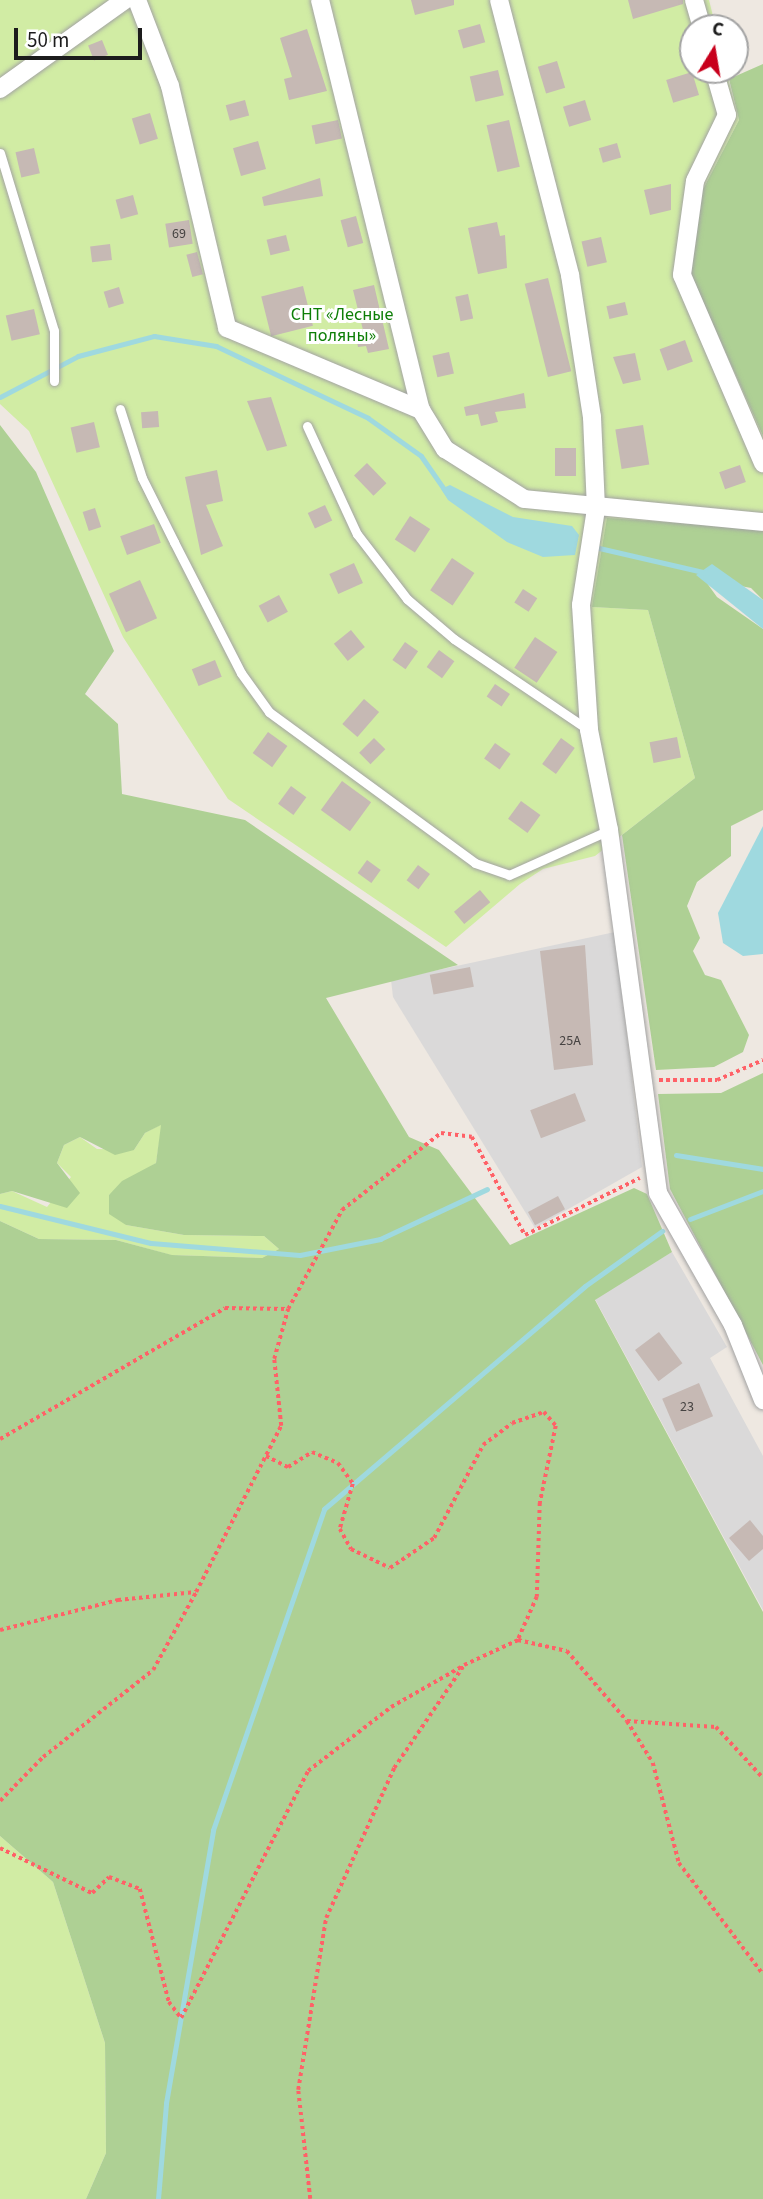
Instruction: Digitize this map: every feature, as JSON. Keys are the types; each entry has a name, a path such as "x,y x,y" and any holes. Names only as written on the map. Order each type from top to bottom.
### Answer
{"street":[{"path":"0,89 125,0"},
{"path":"137,0 170,86 227,328 421,410"},
{"path":"320,0 421,410 445,449 501,490 596,509 763,522"},
{"path":"499,0 570,275 592,417 596,509 581,605 589,730 609,830 658,1193 733,1325 763,1400"},
{"path":"718,84 727,115 695,181 682,275 763,463"}],"lane":[{"path":"0,153 54,331 54,381"},
{"path":"120,409 142,478 241,673 269,712 345,772 486,867 509,875 609,830"},
{"path":"307,426 357,534 407,599 454,639 589,730"}],"path":[{"path":"643,1080 716,1080 763,1060"},
{"path":"0,1801 43,1757 153,1670 282,1426 274,1359 288,1308 342,1210 441,1133 472,1138 525,1235 655,1171"},
{"path":"0,1439 225,1308 288,1308"},
{"path":"266,1456 288,1467 312,1452 338,1463 353,1484 340,1529 351,1549 390,1568 434,1538 484,1445 512,1423 544,1412 556,1426 540,1503 537,1597 518,1640"},
{"path":"0,1630 118,1600 196,1592"},
{"path":"0,1848 92,1893 109,1877 140,1889 169,2002 181,2018 308,1771 391,1707 464,1665 518,1640 567,1651 627,1721 653,1763 679,1863 763,1974"},
{"path":"310,2199 298,2090 326,1918 394,1768 464,1665"},
{"path":"627,1721 716,1727 763,1778"}],"shaded area":[{"path":"615,932 642,1167 535,1228 393,997 391,980"},
{"path":"672,1252 727,1347 710,1358 763,1456 763,1610 595,1299"}],"green space":[{"name":"СНТ «Лесные поляны»","path":"0,0 709,0 712,14 679,14 679,84 730,84 739,120 700,195 690,273 763,436 763,529 592,607 648,610 695,778 595,856 543,869 520,884 446,947 228,799 123,637 29,431 0,404"},
{"path":"763,64 763,436 690,273 700,195 739,120 730,84 749,84 749,70"},
{"path":"0,425 36,472 114,651 85,694 118,724 122,794 245,820 458,965 326,998 409,1137 439,1150 510,1245 634,1188 647,1194 672,1252 595,1300 763,1612 763,2199 86,2199 106,2153 105,2043 53,1882 0,1836 0,1221 39,1239 116,1240 172,1255 262,1258 279,1249 264,1236 184,1235 126,1225 109,1214 109,1195 122,1181 156,1163 161,1125 145,1133 134,1150 115,1155 80,1137 64,1145 57,1163 80,1193 67,1208 12,1191 0,1194"},
{"path":"607,518 763,529 763,600 751,588 704,579 717,597 763,629 763,810 731,826 731,856 697,882 687,906 700,938 693,951 705,975 721,980 749,1035 743,1052 714,1067 656,1070 622,835 695,778 648,610 592,607"},
{"path":"763,1073 763,1365 670,1189 658,1094 721,1093"},
{"path":"162,1124 156,1163 109,1195 126,1225 184,1235 264,1236 279,1249 262,1258 171,1255 116,1240 39,1239 0,1221 0,1194 12,1191 47,1207 71,1177 57,1163 64,1145 80,1137 97,1149 134,1150 145,1133"},
{"path":"0,1836 53,1882 105,2043 106,2153 86,2199 0,2199"}],"water":[{"path":"450,485 513,517 572,526 579,535 575,555 543,557 507,542 448,500 441,489"},
{"path":"712,564 763,600 763,629 696,575"},
{"path":"763,826 763,954 743,956 723,943 718,913"}],"building":[{"path":"411,0 454,0 454,5 415,15"},
{"path":"628,0 683,0 683,4 633,19"},
{"path":"480,24 485,42 463,49 458,30"},
{"path":"307,29 327,91 289,100 284,79 292,77 280,38"},
{"path":"102,40 108,55 94,60 88,46"},
{"path":"557,61 565,88 546,94 538,67"},
{"path":"498,70 504,95 476,102 470,77"},
{"path":"679,76 679,84 696,84 699,95 673,103 666,80"},
{"path":"245,100 249,115 230,121 226,105"},
{"path":"585,100 591,120 569,127 563,107"},
{"path":"150,113 158,139 140,144 132,119"},
{"path":"338,120 342,139 316,144 312,126"},
{"path":"509,120 520,167 497,172 487,125"},
{"path":"258,141 266,169 241,176 233,148"},
{"path":"617,143 621,157 603,163 599,148"},
{"path":"34,148 40,173 21,178 15,152"},
{"path":"320,178 323,196 264,206 262,197"},
{"path":"671,184 671,210 650,215 644,190"},
{"path":"133,195 138,214 121,219 116,200"},
{"path":"356,216 363,243 348,247 341,220"},
{"path":"189,220 193,244 169,247 165,224"},
{"path":"497,222 500,236 505,235 507,268 478,274 468,228"},
{"path":"286,235 290,251 270,255 267,240"},
{"path":"601,237 607,262 587,267 582,241"},
{"path":"110,244 112,260 92,262 90,246"},
{"path":"197,252 203,274 192,277 186,255"},
{"path":"548,278 571,371 548,377 525,284"},
{"path":"374,285 389,349 368,353 366,346 358,347 355,331 363,330 353,290"},
{"path":"303,286 313,326 271,336 261,296"},
{"path":"119,287 124,303 109,308 104,292"},
{"path":"468,294 473,318 460,321 455,297"},
{"path":"625,302 628,315 609,319 606,306"},
{"path":"34,309 40,334 12,341 6,316"},
{"path":"685,340 693,362 667,371 660,349"},
{"path":"449,352 454,373 437,377 432,356"},
{"path":"635,353 641,380 623,384 613,357"},
{"path":"524,393 526,408 495,412 498,422 481,426 478,414 466,416 464,407"},
{"path":"271,397 287,446 267,451 247,401"},
{"path":"158,411 159,427 142,428 141,412"},
{"path":"94,422 100,447 76,453 71,427"},
{"path":"643,425 649,465 622,469 615,429"},
{"path":"555,448 576,448 576,476 555,476"},
{"path":"367,463 386,483 374,496 354,476"},
{"path":"740,465 746,482 725,489 719,472"},
{"path":"217,470 223,501 206,505 223,546 201,555 185,477"},
{"path":"325,505 332,520 315,528 308,513"},
{"path":"95,508 101,527 89,531 83,512"},
{"path":"410,516 430,529 415,553 395,539"},
{"path":"154,524 161,543 127,555 120,536"},
{"path":"452,558 474,573 453,605 430,590"},
{"path":"354,563 363,583 338,594 329,574"},
{"path":"140,580 157,618 126,632 109,594"},
{"path":"523,589 537,598 529,612 514,602"},
{"path":"279,595 288,612 268,623 259,606"},
{"path":"351,630 365,647 348,661 334,644"},
{"path":"535,637 557,652 537,683 514,668"},
{"path":"405,642 418,651 405,669 392,660"},
{"path":"439,650 454,661 442,678 427,667"},
{"path":"215,660 222,677 199,686 192,669"},
{"path":"495,684 510,694 502,707 487,696"},
{"path":"364,699 379,712 357,737 342,724"},
{"path":"268,732 287,746 272,767 253,753"},
{"path":"677,737 681,758 654,763 650,742"},
{"path":"374,738 385,749 370,764 359,753"},
{"path":"561,738 575,748 556,774 542,764"},
{"path":"495,743 511,754 500,769 484,759"},
{"path":"342,781 371,802 350,831 321,810"},
{"path":"291,786 306,797 293,815 278,804"},
{"path":"521,801 540,815 527,833 508,819"},
{"path":"367,860 381,870 371,883 358,873"},
{"path":"418,865 430,874 419,889 407,880"},
{"path":"480,890 490,902 464,924 454,912"},
{"path":"585,945 593,1065 554,1070 540,951"},
{"path":"470,967 474,987 434,994 430,975"},
{"path":"575,1093 586,1121 541,1138 530,1110"},
{"path":"558,1196 565,1209 535,1225 528,1212"},
{"path":"659,1332 682,1363 659,1381 635,1350"},
{"path":"699,1383 713,1416 676,1432 662,1399"},
{"path":"750,1520 763,1536 763,1549 749,1561 729,1538"}],"waterway":[{"path":"0,397 78,356 154,336 216,346 368,418 421,456 446,492"},
{"path":"599,548 707,573"},
{"path":"676,1155 763,1169"},
{"path":"0,1206 151,1243 300,1255 380,1239 487,1189"},
{"path":"690,1219 763,1191"},
{"path":"158,2199 166,2103 213,1830 324,1509 585,1286 662,1231"}]}
